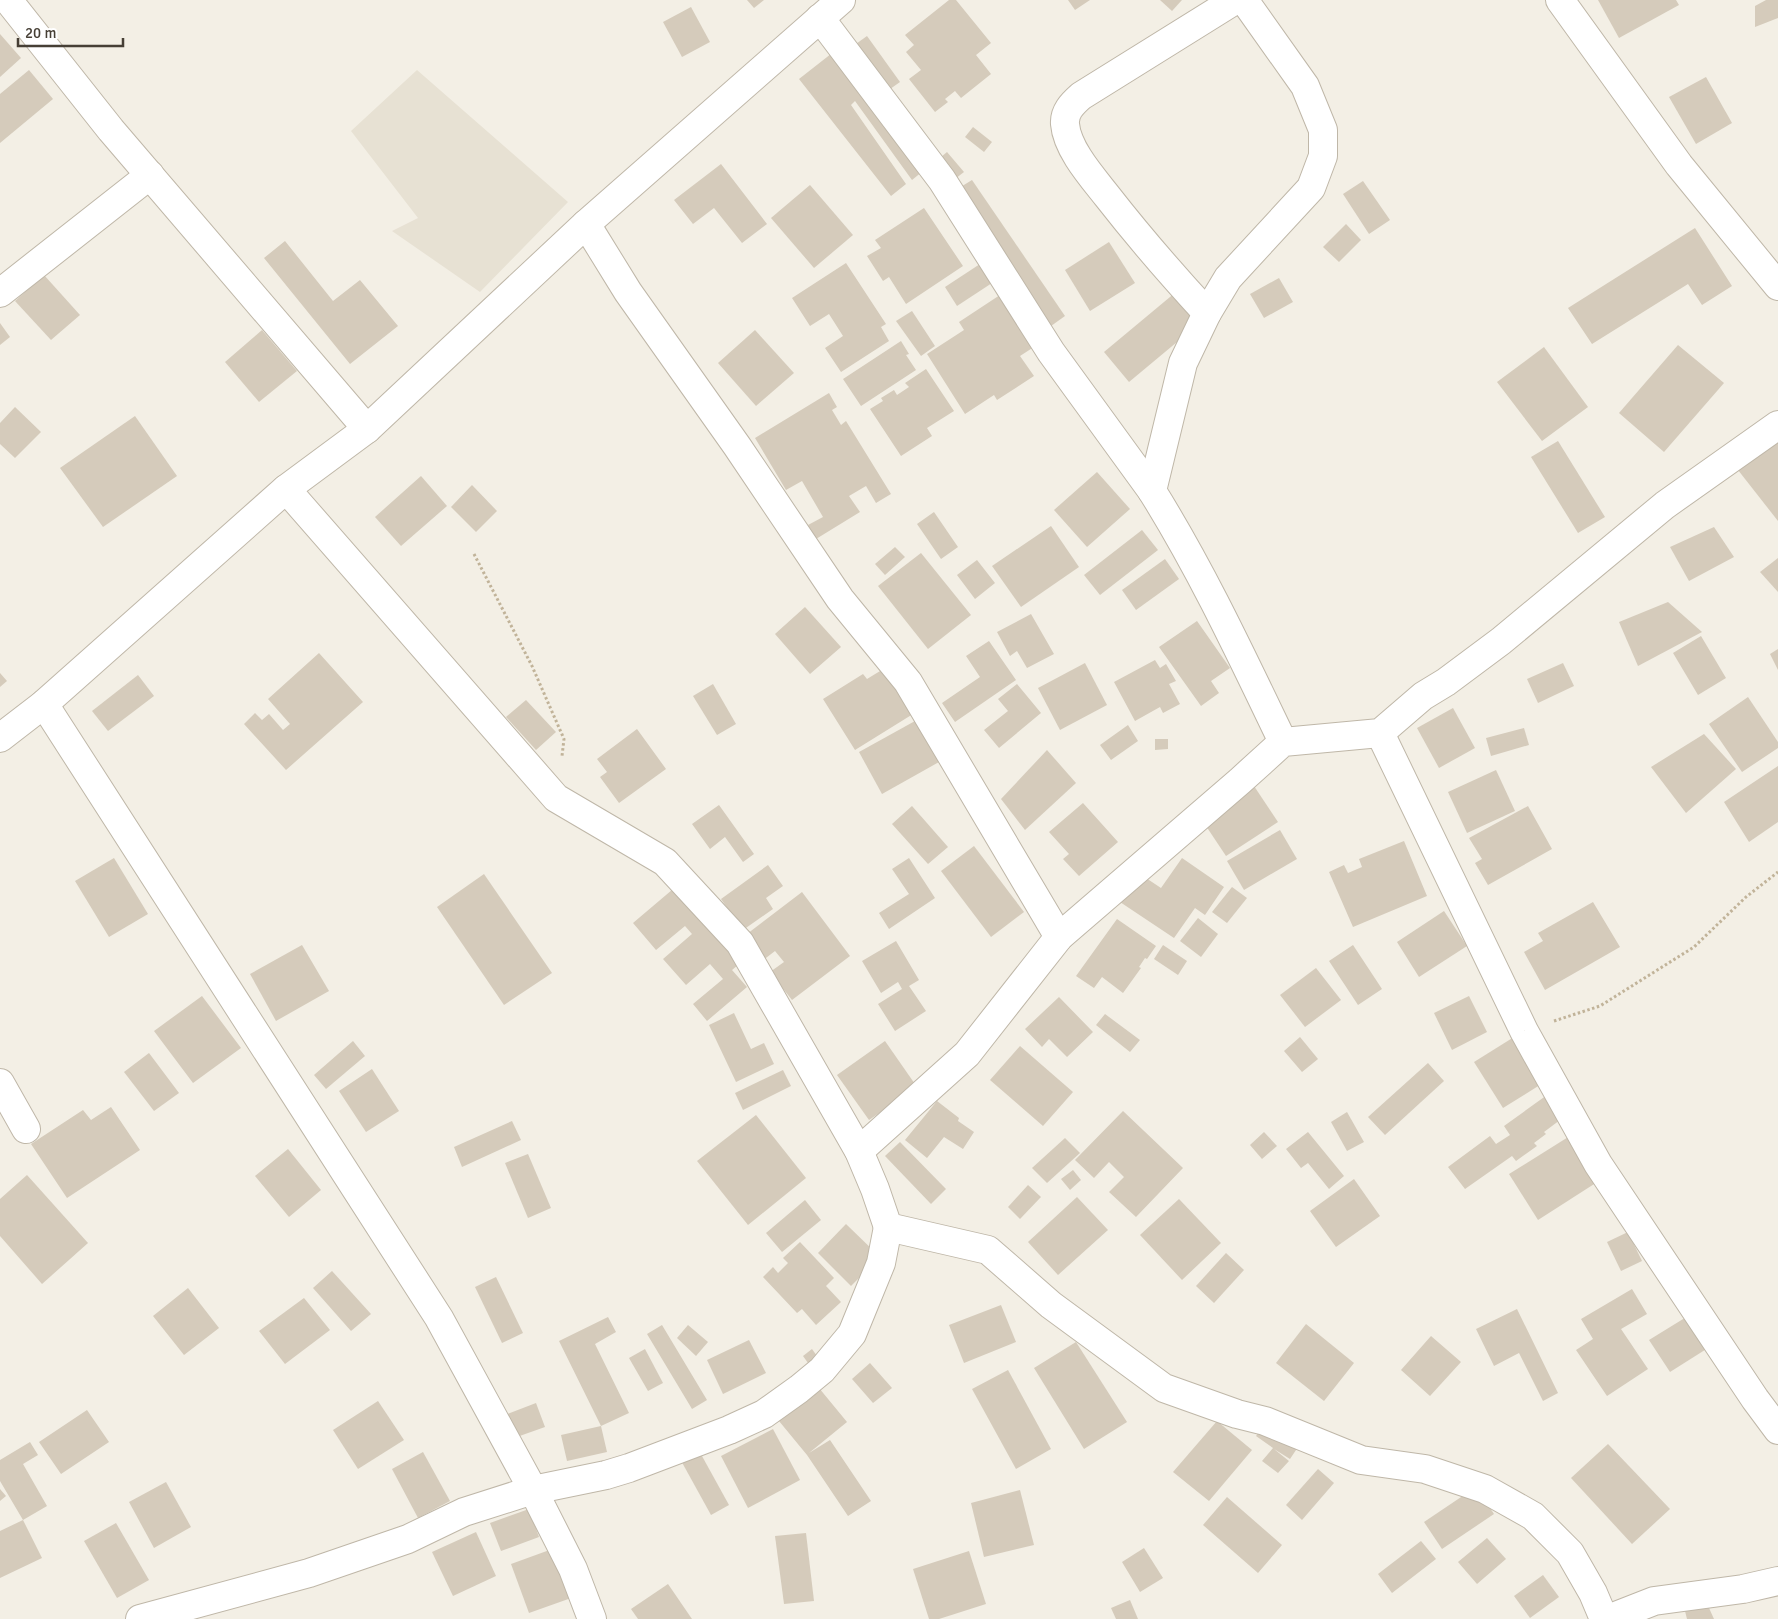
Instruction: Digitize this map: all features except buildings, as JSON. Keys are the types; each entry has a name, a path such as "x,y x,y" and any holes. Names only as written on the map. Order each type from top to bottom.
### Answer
{"street":[{"path":"8,0 111,130 367,429"},
{"path":"0,738 44,704 286,489 367,429 586,224 841,0"},
{"path":"1206,314 1144,244 1096,183 1070,145 1064,123 1069,107 1081,96 1235,0"},
{"path":"1152,491 1183,363 1206,314 1228,278 1311,188 1323,156 1324,130 1305,86 1244,0"},
{"path":"1560,0 1680,165 1778,286"},
{"path":"820,18 942,180 1051,352 1152,491 1180,535 1212,596 1283,742"},
{"path":"0,293 150,175"},
{"path":"586,224 628,292 737,446 840,599 908,682 1059,937"},
{"path":"859,1152 967,1054 1059,937 1283,742 1380,733 1424,696 1501,641 1665,505 1778,425"},
{"path":"140,1619 309,1573 408,1539 464,1512 533,1490 606,1475 629,1468 730,1430 764,1414 799,1390 822,1370 852,1334 881,1263 888,1226 876,1189 859,1152 740,942 666,862 556,798 286,489"},
{"path":"44,704 439,1318 533,1490 573,1569 592,1619"},
{"path":"1380,733 1524,1031 1598,1164 1754,1399 1778,1430"},
{"path":"0,1083 26,1129"},
{"path":"888,1226 988,1250 1051,1304 1164,1388 1237,1414 1265,1421 1361,1460 1425,1469 1485,1489 1533,1516 1570,1553 1593,1593 1604,1619"},
{"path":"1608,1619 1654,1601 1778,1581"}],"path":[{"path":"474,554 532,666 564,740 556,798"},
{"path":"1524,1031 1600,1006 1694,947 1746,897 1778,872"}],"shaded area":[{"path":"417,70 568,202 480,292 392,231 418,218 351,131"}]}
